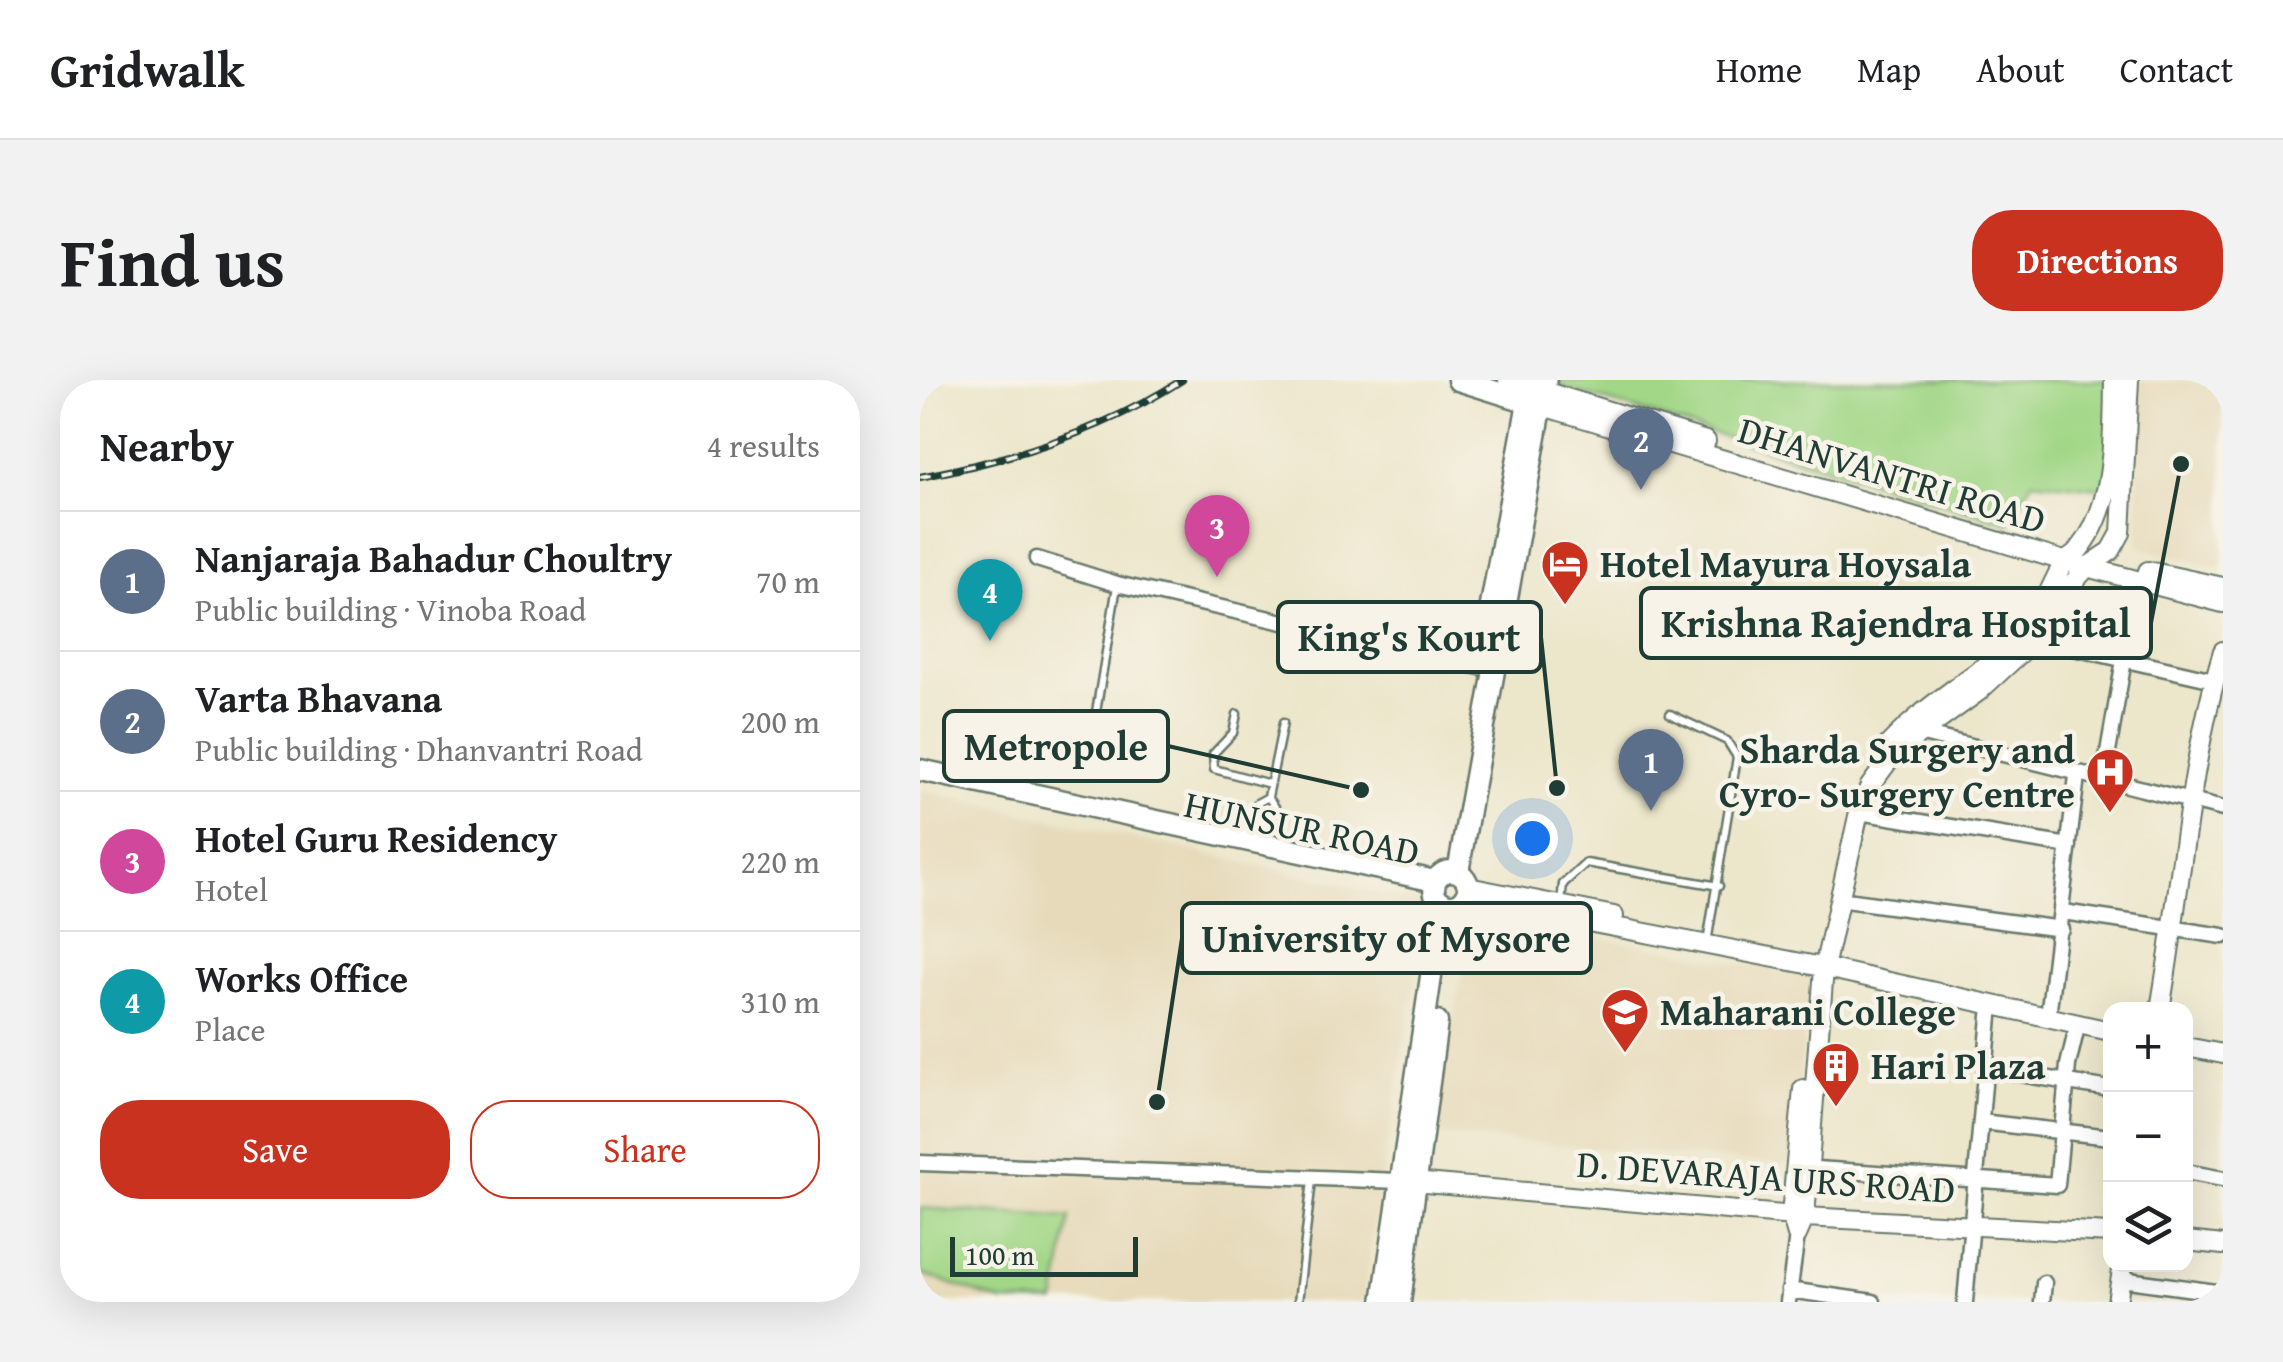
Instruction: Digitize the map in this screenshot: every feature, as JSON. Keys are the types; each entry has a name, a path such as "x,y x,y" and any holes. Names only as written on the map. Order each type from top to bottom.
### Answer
{"main road":[{"path":"1458,380 1537,391"},
{"path":"1508,380 1537,391"},
{"path":"1400,1302 1409,1181 1480,666 1537,391"},
{"path":"1450,889 1537,391"},
{"path":"920,770 1450,889"},
{"name":"HUNSUR ROAD","path":"920,782 1450,889"},
{"path":"1383,1302 1409,1181"}],"street":[{"path":"1821,967 1859,812 1870,786 1895,752 1978,692 2034,639 2082,560 2100,509 2110,462 2114,380"},
{"path":"1873,1302 1789,1296 1827,898 1860,782 1904,726 2021,637 2082,560 2121,533 2129,380"},
{"name":"DHANVANTRI ROAD","path":"1537,391 2223,603"},
{"path":"1037,560 1117,584 1480,666"},
{"name":"DHANVANTRI ROAD","path":"2082,560 2223,586"},
{"path":"2034,639 2124,660 2217,690"},
{"path":"2161,1002 2188,798 2217,690 2223,651"},
{"path":"2103,781 2124,660"},
{"path":"1918,732 2077,776 2188,798 2223,809"},
{"path":"2048,1017 2064,912 2077,776"},
{"path":"1859,812 2069,846"},
{"path":"1450,889 1561,904 1811,960 1821,967"},
{"path":"1450,889 2103,1029"},
{"path":"1838,899 2061,929"},
{"path":"2064,912 2223,934"},
{"path":"1965,1302 1990,1004"},
{"path":"1801,1168 2057,1185 2066,1082 2078,1023"},
{"path":"2193,1048 2223,1054"},
{"path":"1985,1068 2103,1087"},
{"path":"1981,1122 2103,1136"},
{"path":"920,1163 1409,1181"},
{"path":"2193,1173 2223,1178"},
{"name":"D. DEVARAJA URS ROAD","path":"1409,1181 1798,1216 2103,1232"},
{"path":"2193,1241 2223,1245"},
{"path":"2117,1302 2122,1272 2223,1293"},
{"path":"2042,1302 2044,1283"}],"lane":[{"path":"1090,748 1117,584"},
{"path":"1237,714 1232,733 1213,754 1214,769 1270,784"},
{"path":"1670,714 1728,741 1737,757 1708,937"},
{"path":"1258,843 1275,807 1268,797 1283,723"},
{"path":"1258,843 1257,804 1268,797"},
{"path":"1561,904 1563,884 1586,863 1719,886"},
{"path":"1298,1302 1312,1178"}],"shaded area":[{"path":"2138,380 2223,380 2223,569 2138,547"},
{"path":"920,791 1427,903 1362,1302 920,1302"},
{"name":"Maharani College","path":"1472,915 1810,976 1791,1165 1433,1134"}],"green space":[{"path":"1562,380 2112,380 2109,489 2032,481 2010,524 1561,387"},
{"path":"920,1208 1070,1218 1055,1302 1003,1302 920,1273"}],"railway":[{"path":"920,477 1056,441 1121,414 1182,380"}],"place":[{"name":"Krishna Rajendra Hospital","path":"2181,464"},
{"name":"Varta Bhavana","path":"1641,490"},
{"name":"Hotel Guru Residency","path":"1217,577"},
{"name":"Hotel Mayura Hoysala","path":"1565,606"},
{"name":"Works Office","path":"990,641"},
{"name":"King's Kourt","path":"1557,788"},
{"name":"Metropole","path":"1361,790"},
{"name":"Nanjaraja Bahadur Choultry","path":"1651,811"},
{"name":"Sharda Surgery and Cyro- Surgery Centre","path":"2110,814"},
{"name":"Maharani College","path":"1625,1054"},
{"name":"University of Mysore","path":"1157,1102"},
{"name":"Hari Plaza","path":"1836,1108"}]}
